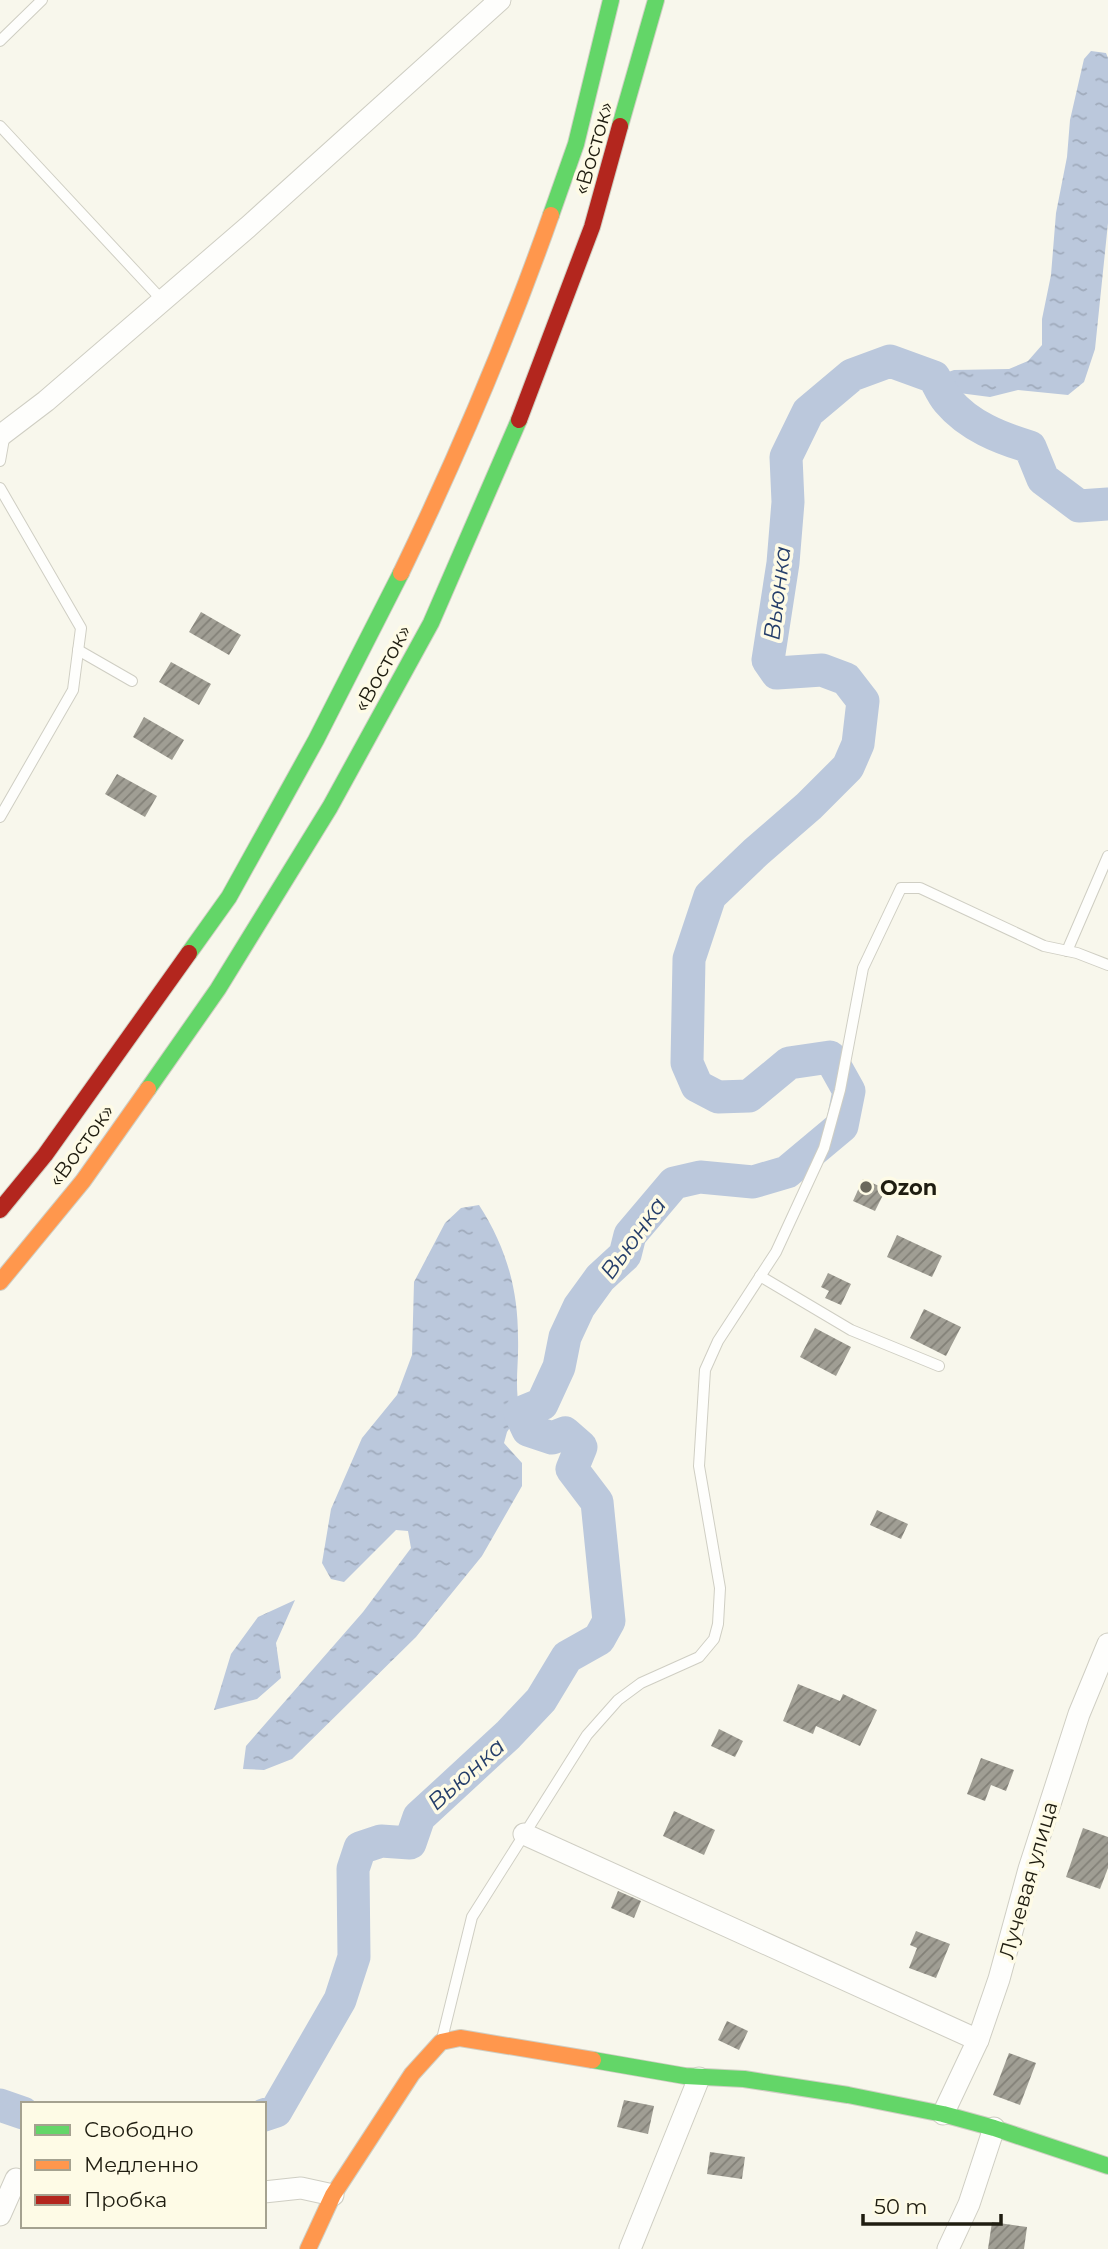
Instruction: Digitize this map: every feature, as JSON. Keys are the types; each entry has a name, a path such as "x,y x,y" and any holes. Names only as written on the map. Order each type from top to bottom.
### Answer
{"main road":[{"name":"«Восток»","path":"0,1210 52,1144 229,897 341,692 402,571 463,437 526,287 576,144 611,0"},
{"name":"«Восток»","path":"0,1282 83,1181 218,989 330,807 430,623 519,423 592,227 656,0"},
{"path":"309,2249 332,2195 412,2074 441,2042 460,2038 699,2078 744,2079 848,2095 943,2114 1108,2166"}],"street":[{"path":"3,434 46,401 248,227 500,0"},
{"name":"Лучевая улица","path":"943,2114 978,2040 1079,1714 1108,1644"},
{"path":"524,1834 978,2040"},
{"path":"630,2249 699,2078"},
{"path":"948,2249 969,2204 994,2128"},
{"path":"0,2215 13,2178"},
{"path":"266,2192 300,2188 332,2195"}],"lane":[{"path":"0,41 42,0"},
{"path":"0,126 162,300"},
{"path":"0,461 3,434"},
{"path":"0,488 81,628 73,690 0,817"},
{"path":"78,650 132,681"},
{"path":"1067,951 1108,856"},
{"path":"441,2042 472,1917 587,1735 618,1700 641,1683 699,1657 714,1639 718,1624 720,1588 699,1466 705,1370 718,1341 776,1252 824,1148 840,1090 863,968 901,888 920,888 1044,946 1108,965"},
{"path":"760,1276 852,1330 939,1366"}],"water":[{"path":"1091,51 1106,53 1108,58 1108,223 1095,349 1084,382 1068,395 1018,390 990,397 959,393 947,401 934,377 954,370 1009,369 1028,361 1042,345 1042,319 1051,275 1056,213 1067,157 1070,120 1084,59"},
{"path":"479,1205 503,1252 516,1302 517,1393 520,1413 507,1432 504,1443 522,1463 522,1486 482,1556 416,1637 292,1759 264,1770 243,1769 246,1746 363,1612 411,1548 408,1531 396,1530 344,1582 331,1579 322,1563 331,1509 362,1438 397,1395 412,1355 414,1282 445,1223 461,1208"},
{"path":"295,1600 276,1643 281,1678 257,1699 214,1710 231,1654 258,1617"}],"building":[{"path":"201,612 241,635 229,655 189,632"},
{"path":"171,662 211,684 199,705 159,682"},
{"path":"144,717 184,740 172,760 133,737"},
{"path":"117,774 157,796 145,817 105,794"},
{"path":"863,1179 886,1189 875,1211 853,1201"},
{"path":"897,1235 942,1256 932,1277 887,1257"},
{"path":"828,1273 851,1284 841,1305 825,1298 829,1291 821,1287"},
{"path":"924,1309 961,1327 946,1356 910,1338"},
{"path":"815,1328 851,1347 836,1376 800,1357"},
{"path":"877,1510 908,1524 901,1539 870,1525"},
{"path":"798,1684 840,1701 843,1694 877,1710 860,1746 816,1726 813,1734 783,1721"},
{"path":"719,1729 743,1741 735,1757 711,1746"},
{"path":"981,1758 1014,1770 1006,1791 991,1785 985,1801 967,1794"},
{"path":"674,1811 715,1830 704,1855 663,1836"},
{"path":"1083,1828 1108,1837 1108,1868 1100,1889 1066,1877"},
{"path":"618,1891 641,1901 634,1918 611,1908"},
{"path":"916,1931 950,1944 936,1978 909,1968 917,1948 910,1945"},
{"path":"727,2021 748,2031 739,2050 718,2040"},
{"path":"1009,2053 1036,2063 1020,2105 993,2095"},
{"path":"624,2100 654,2106 648,2134 617,2127"},
{"path":"710,2152 745,2157 742,2179 707,2174"},
{"path":"992,2222 1027,2227 1024,2249 988,2249"}],"waterway":[{"name":"Вьюнка","path":"266,2114 276,2111 340,2000 354,1957 353,1869 360,1848 381,1841 410,1843 419,1817 508,1735 541,1700 567,1657 599,1639 609,1621 597,1502 572,1469 581,1447 565,1433 552,1438 528,1430 520,1413 542,1404 559,1367 565,1337 579,1307 600,1278 625,1255 630,1235 674,1183 700,1177 753,1182 787,1172 842,1126 849,1091 830,1057 789,1063 749,1096 718,1097 697,1086 687,1063 689,959 710,896 848,767 858,744 863,701 846,679 822,670 777,673 768,660 783,563 788,502 786,457 808,412 852,375 890,361 934,377 946,398 965,417 996,435 1030,447 1043,479 1079,506 1108,504"},
{"name":"Вьюнка","path":"0,2105 21,2112"}],"traffic: fast":[{"path":"551,215 576,144 611,0"},
{"path":"620,126 656,0"},
{"path":"148,1089 218,989 330,807 431,623 519,420"},
{"path":"189,953 229,897 316,740 401,573"},
{"path":"593,2060 685,2076 744,2079 848,2095 943,2114 1108,2166"}],"traffic: slow":[{"path":"401,573 481,396 551,215"},
{"path":"0,1282 83,1181 148,1089"},
{"path":"308,2249 333,2195 412,2074 441,2042 460,2038 593,2060"}],"traffic: jam":[{"path":"519,420 592,227 620,126"},
{"path":"0,1210 45,1155 189,953"}],"place":[{"name":"Ozon","path":"866,1187"}]}
